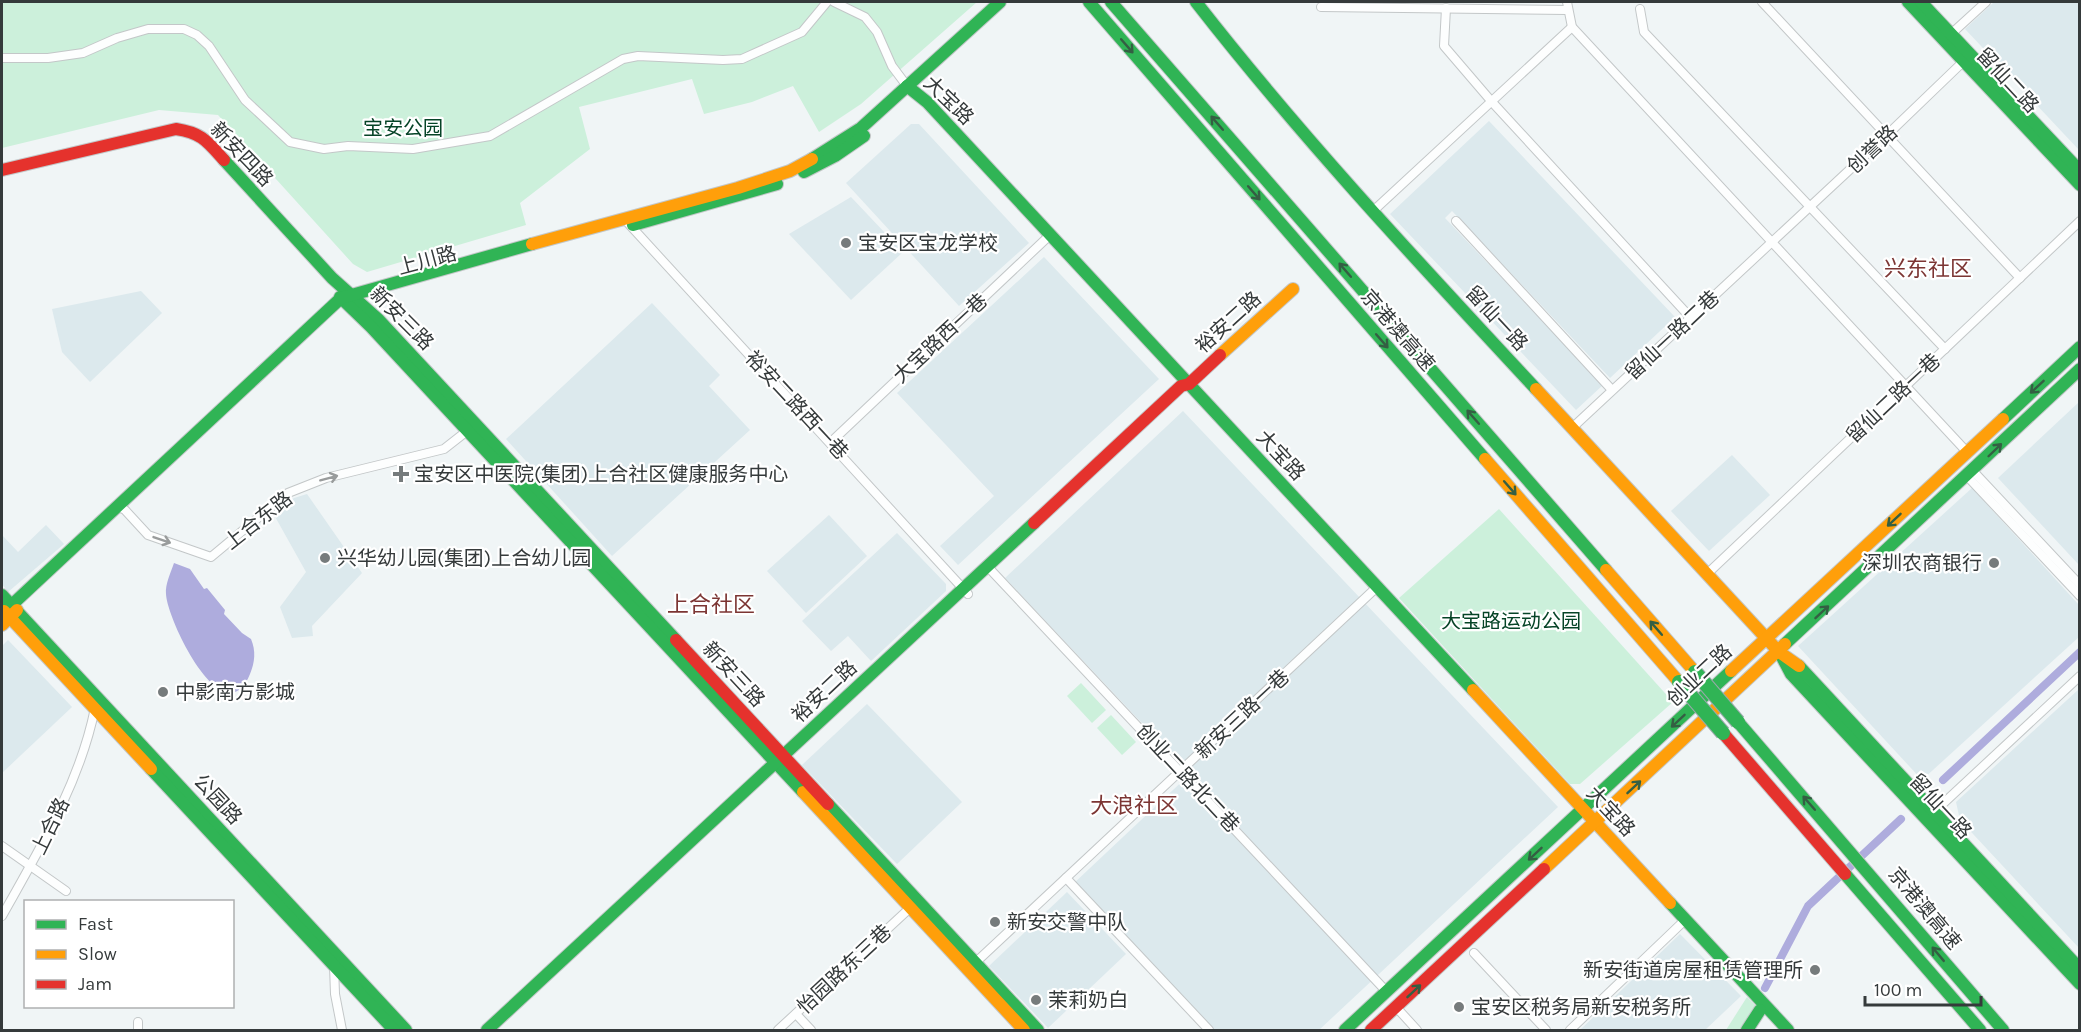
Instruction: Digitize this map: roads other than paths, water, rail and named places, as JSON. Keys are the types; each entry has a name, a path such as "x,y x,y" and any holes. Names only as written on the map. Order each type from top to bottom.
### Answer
{"main road":[{"name":"上川路","path":"6,611 348,299 627,222 790,171 835,147 861,128 1000,2"},
{"name":"京港澳高速","path":"1089,2 1980,1030"},
{"name":"京港澳高速","path":"1111,2 1695,672 2003,1030"},
{"name":"留仙一路","path":"1197,2 1280,109 1372,212 1779,652 1799,666 2079,969"},
{"name":"留仙二路","path":"1908,2 2079,171"},
{"name":"留仙二路","path":"1921,2 1951,34 1967,58 2079,186"},
{"name":"大宝路","path":"907,86 922,107 1048,237 1593,826 1788,1030"},
{"name":"新安四路","path":"2,170 176,129 195,132 203,137 332,278 348,299"},
{"name":"新安四路","path":"2,179 178,137 192,140 348,299"},
{"name":"裕安二路","path":"498,1030 990,568 1293,289"},
{"name":"新安三路","path":"348,299 462,435 782,762 1038,1030"},
{"name":"新安三路","path":"348,299 387,328 782,762 910,908 1024,1030"},
{"name":"创业二路","path":"1345,1030 2079,347"},
{"name":"创业二路","path":"1371,1030 1593,826 1970,474 2079,369"},
{"name":"公园路","path":"6,611 394,1030"},
{"name":"公园路","path":"6,611 406,1030"},
{"name":"留仙一路","path":"1779,652 1791,674 2079,984"},
{"name":"裕安二路","path":"487,1030 782,762"},
{"name":"大宝路","path":"1683,922 1779,1030"},
{"path":"1747,1030 1760,1010"}],"street":[{"path":"2,58 48,58 83,53 117,38 148,29 184,29 197,35 209,46 245,100 290,142 324,149 348,146 413,149 490,136 622,59 638,56 723,60 759,53 802,32 827,2"},
{"path":"834,2 858,13 871,24 882,40 892,66 907,86"},
{"path":"1762,2 2020,278"},
{"path":"1951,34 1986,2"},
{"path":"1321,7 1567,6 1572,27 1968,452"},
{"path":"1446,8 1444,46 1492,102 1690,317"},
{"path":"1640,9 1644,32 1945,349"},
{"path":"1372,212 1572,27"},
{"name":"创誉路","path":"1772,242 1967,58"},
{"path":"1456,221 1612,390"},
{"name":"留仙二路一巷","path":"1707,574 2079,221"},
{"name":"裕安二路西一巷","path":"627,222 966,591"},
{"name":"大宝路西一巷","path":"831,442 1048,237"},
{"name":"留仙一路二巷","path":"1572,428 1772,242"},
{"name":"上合东路","path":"121,508 148,536 211,557 288,493 326,478 425,455 447,447 462,435"},
{"path":"1970,474 2079,585"},
{"path":"1970,474 2079,596"},
{"name":"创业二路北二巷","path":"990,568 1387,992"},
{"name":"新安三路一巷","path":"975,963 1374,590"},
{"path":"1934,812 2079,676"},
{"name":"上合路","path":"2,916 30,866 70,785 90,732 95,708"},
{"path":"90,732 99,725 109,723"},
{"path":"2,846 66,891"},
{"path":"1066,878 1209,1030"},
{"name":"怡园路东三巷","path":"778,1030 910,908"},
{"path":"1570,1030 1683,922"},
{"path":"1474,953 1546,1030"},
{"path":"334,966 334,994 342,1030"},
{"path":"1396,1007 1417,1030"},
{"path":"796,1014 811,1030"}],"water":[{"path":"174,563 190,569 204,589 207,588 225,610 224,614 251,639 254,652 253,665 239,690 226,692 212,684 186,648 169,608 166,594 167,582"}],"waterway":[{"path":"1943,780 2080,652"},
{"path":"1765,988 1808,906 1901,819"}],"place":[{"name":"宝安区宝龙学校","path":"846,243"},
{"name":"宝安区中医院(集团)上合社区健康服务中心","path":"401,474"},
{"name":"兴华幼儿园(集团)上合幼儿园","path":"325,558"},
{"name":"深圳农商银行","path":"1994,563"},
{"name":"中影南方影城","path":"163,692"},
{"name":"新安交警中队","path":"995,922"},
{"name":"新安街道房屋租赁管理所","path":"1815,970"},
{"name":"茉莉奶白","path":"1036,1000"},
{"name":"宝安区税务局新安税务所","path":"1459,1007"}],"district":[{"name":"兴东社区","path":"1928,268"},
{"name":"上合社区","path":"711,604"},
{"name":"大浪社区","path":"1134,805"}],"park label":[{"name":"宝安公园","path":"403,128"},
{"name":"大宝路运动公园","path":"1511,621"}]}
